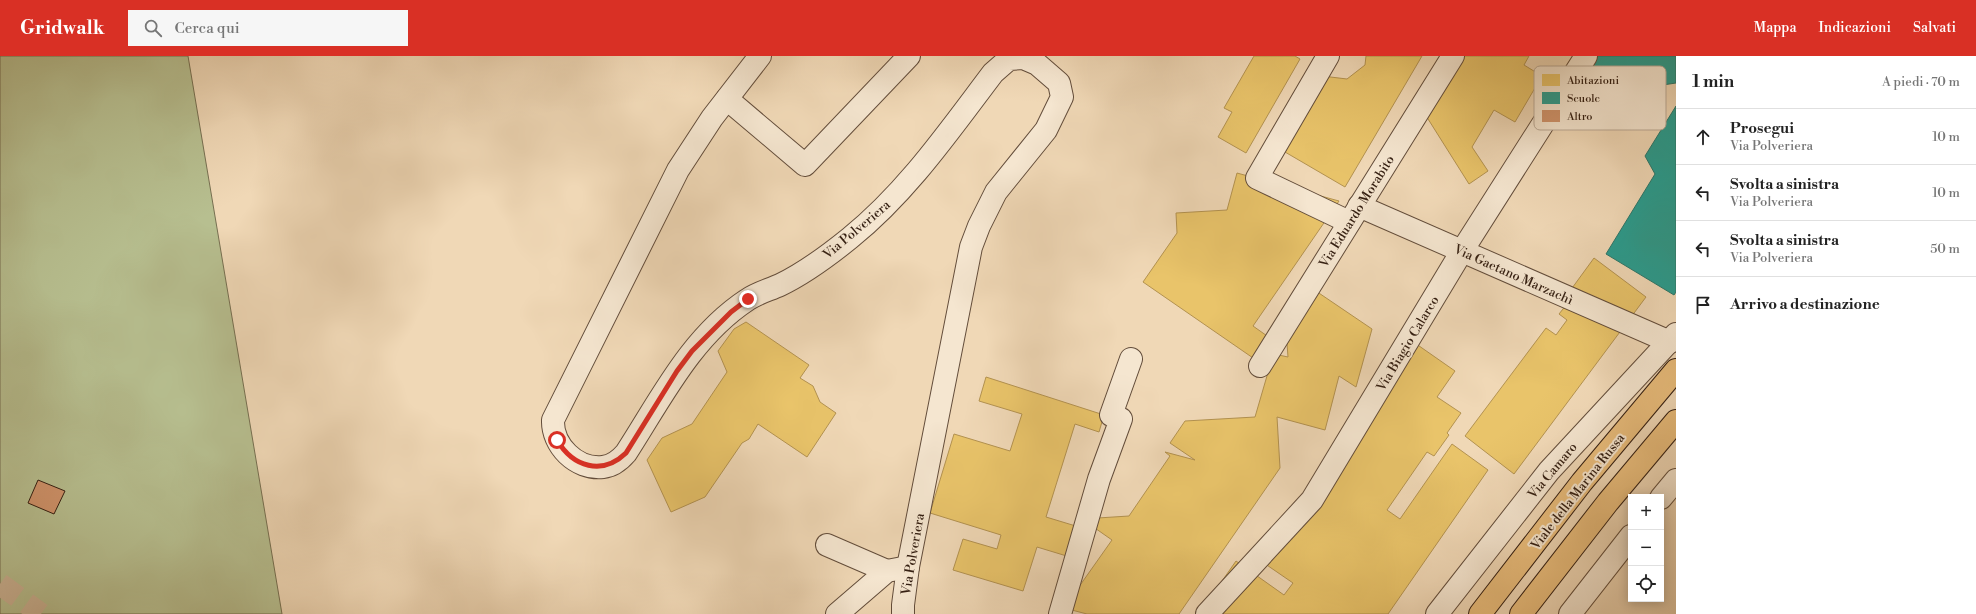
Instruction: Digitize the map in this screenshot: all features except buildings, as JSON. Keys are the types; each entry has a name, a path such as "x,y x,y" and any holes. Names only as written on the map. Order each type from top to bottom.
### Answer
{"main road":[{"name":"Viale della Marina Russa","path":"1480,614 1587,476 1676,370"},
{"path":"1521,614 1608,502 1676,421"}],"street":[{"name":"Via Polveriera","path":"760,56 712,118 678,170 553,420 553,428 563,450 572,457 588,465 603,467 617,462 626,453 677,371 692,351 731,312 748,299 780,285 811,266 851,237 908,184 993,73 1009,59 1023,58 1038,64 1059,83 1062,97 1046,130 996,192 979,226 971,248 897,569 903,614"},
{"path":"727,99 805,165 909,56"},
{"name":"Via Gaetano Marzachì","path":"1328,56 1257,178 1354,214 1462,251 1673,338"},
{"name":"Via Eduardo Morabito","path":"1260,366 1453,56"},
{"name":"Via Biagio Calarco","path":"1580,66 1586,56"},
{"name":"Via Biagio Calarco","path":"1207,614 1312,500 1462,251 1539,130"},
{"name":"Via Camaro","path":"1437,614 1570,446 1673,338"},
{"path":"1060,614 1100,479 1121,419 1111,415 1131,359"},
{"path":"1664,494 1676,480"},
{"path":"1570,614 1628,540"},
{"path":"827,545 897,569"},
{"path":"837,614 897,569"}],"green space":[{"path":"0,56 188,56 282,614 0,614"}],"tunnel":[{"path":"0,584 41,614"}],"route":[{"path":"557,440 563,450 572,457 588,465 603,467 617,462 626,453 665,393 677,371 692,351 731,312 748,299"}]}
